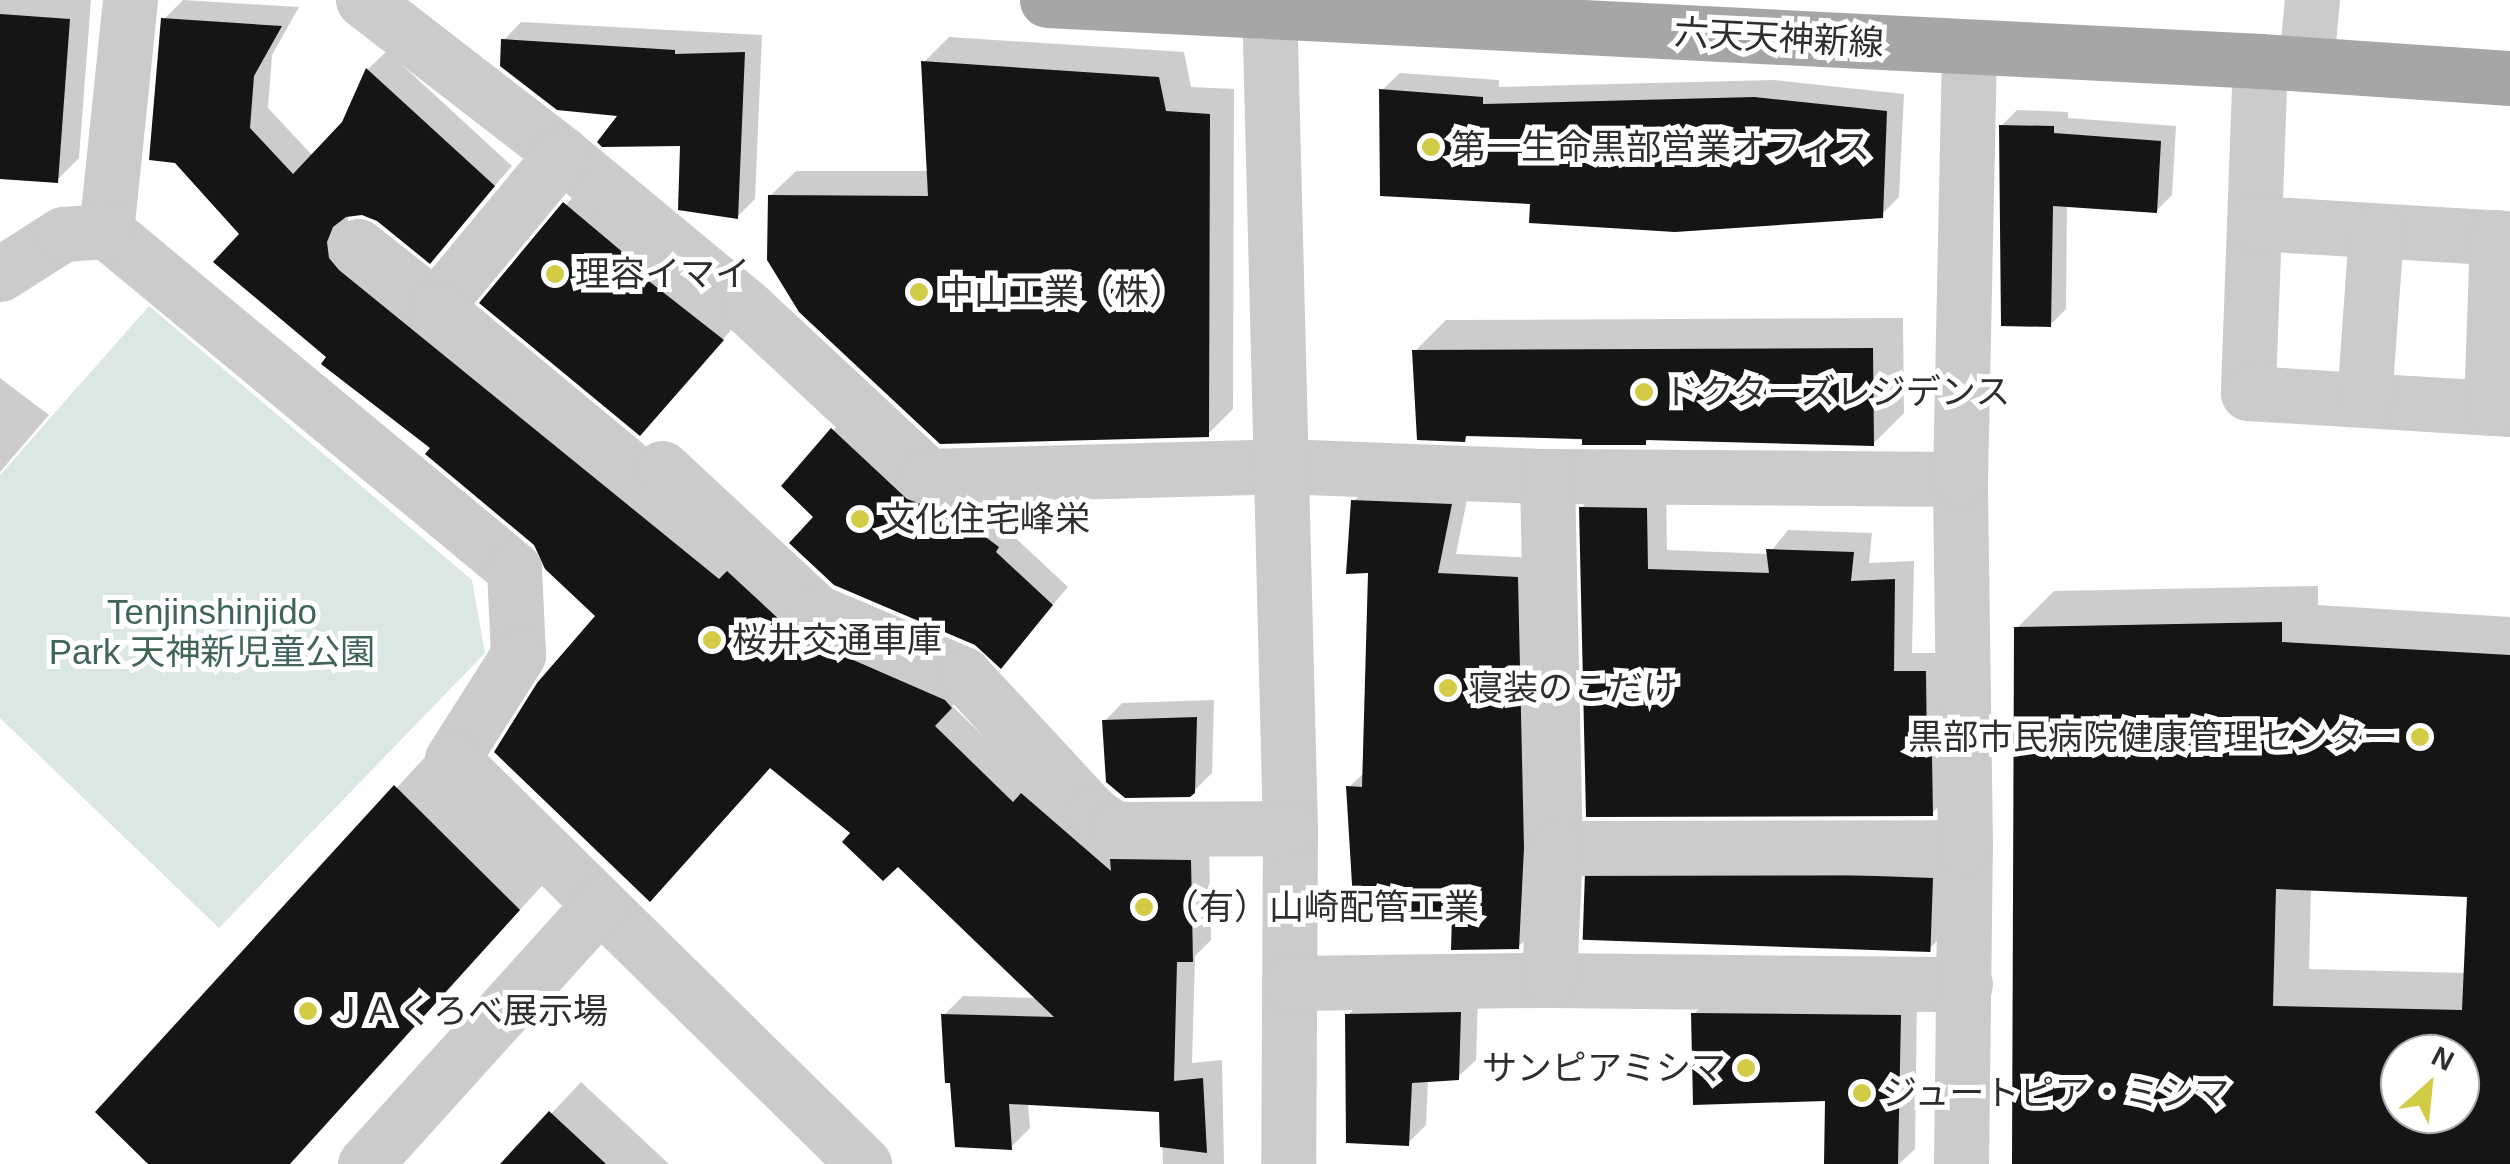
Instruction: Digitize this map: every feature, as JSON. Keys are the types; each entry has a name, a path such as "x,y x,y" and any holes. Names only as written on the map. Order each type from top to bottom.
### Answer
{"main road":[{"name":"六天天神新線","path":"1047,0 1269,7 2284,62 2510,78"}],"street":[{"path":"106,231 130,0"},
{"path":"363,0 562,154 747,307 928,476 1281,466 1548,476 1960,479"},
{"path":"2254,223 2503,237 2500,409 2248,393 2254,223 2284,62 2312,0"},
{"path":"1269,7 1290,828 1288,1164"},
{"path":"1961,1164 1966,847 1960,479 1969,47"},
{"path":"436,307 562,154"},
{"path":"2364,400 2376,230"},
{"path":"0,274 63,234 106,231 514,569 518,655 452,759 864,1164"},
{"path":"358,246 644,466 818,612 963,674 1094,814 1115,829 1290,828"},
{"path":"1548,476 1555,848 1549,980"},
{"path":"1555,848 1966,847"},
{"path":"365,1164 600,904"},
{"path":"1289,983 1549,980 1964,984"}],"green space":[{"name":"Tenjinshinjido Park 天神新児童公園","path":"149,306 472,580 485,653 219,928 0,718 0,475"}],"building":[{"path":"0,14 70,19 58,183 0,179"},
{"path":"161,18 282,26 254,76 250,128 293,174 342,122 366,68 495,186 430,264 377,221 362,215 346,217 333,227 327,242 329,258 339,270 719,579 727,571 796,635 945,700 952,708 935,726 1013,802 1021,793 1111,871 1110,859 1191,860 1193,962 1177,962 1174,1081 1203,1078 1207,1153 1160,1147 1159,1112 1009,1104 1012,1150 955,1147 950,1083 945,1083 941,1014 1054,1017 898,867 883,881 842,842 850,833 770,768 650,902 494,752 537,683 595,616 545,569 534,545 425,454 430,448 321,364 326,357 213,262 239,234 175,163 149,160"},
{"path":"501,39 675,50 675,54 745,52 738,219 678,210 680,146 602,147 597,142 617,116 557,110 500,66"},
{"path":"921,61 1159,77 1166,111 1210,114 1209,437 940,444 799,312 767,260 768,195 928,196"},
{"path":"1379,89 1483,97 1483,104 1754,97 1887,111 1883,218 1675,232 1529,223 1530,204 1380,196"},
{"path":"1999,125 2054,126 2054,133 2161,141 2157,213 2053,206 2051,327 2001,326"},
{"path":"563,202 632,260 627,264 724,340 640,436 479,303"},
{"name":"ドクターズレジデンス","path":"1873,348 1874,446 1646,440 1646,445 1582,445 1582,439 1466,436 1465,442 1417,440 1412,350"},
{"path":"831,428 907,499 946,513 949,510 999,547 996,552 1053,605 1001,669 975,645 834,585 789,543 813,517 781,486"},
{"path":"1351,500 1452,504 1438,573 1518,577 1524,848 1519,949 1451,950 1452,913 1354,917 1346,786 1362,787 1368,573 1346,574"},
{"path":"1579,507 1647,508 1648,569 1769,573 1766,549 1854,552 1851,581 1895,579 1894,671 1926,671 1927,756 1932,756 1933,816 1586,817"},
{"path":"2282,622 2282,642 2510,655 2510,1164 2012,1164 2014,627","holes":["2276,889 2467,897 2462,1010 2273,1006"]},
{"path":"1197,717 1195,793 1190,797 1125,798 1106,782 1102,720"},
{"name":"ＪＡくろべ展示場","path":"394,785 520,910 290,1164 148,1164 95,1112"},
{"path":"1585,866 1933,878 1930,952 1583,940"},
{"path":"1461,1012 1459,1080 1412,1083 1409,1146 1346,1143 1345,1014"},
{"path":"1691,1013 1901,1015 1898,1164 1824,1164 1825,1101 1693,1105"},
{"path":"549,1111 606,1164 500,1164"}],"place":[{"name":"第一生命黒部営業オフィス","path":"1431,147"},
{"name":"理容イマイ","path":"555,274"},
{"name":"中山工業（株）","path":"919,292"},
{"name":"ドクターズレジデンス","path":"1644,392"},
{"name":"文化住宅峰栄","path":"860,519"},
{"name":"桜井交通車庫","path":"712,640"},
{"name":"寝装のこだけ","path":"1448,688"},
{"name":"黒部市民病院健康管理センター","path":"2420,737"},
{"name":"（有）山崎配管工業","path":"1144,907"},
{"name":"ＪＡくろべ展示場","path":"308,1011"},
{"name":"サンピアミシマ","path":"1746,1068"},
{"name":"ジュートピア・ミシマ","path":"1862,1093"}]}
